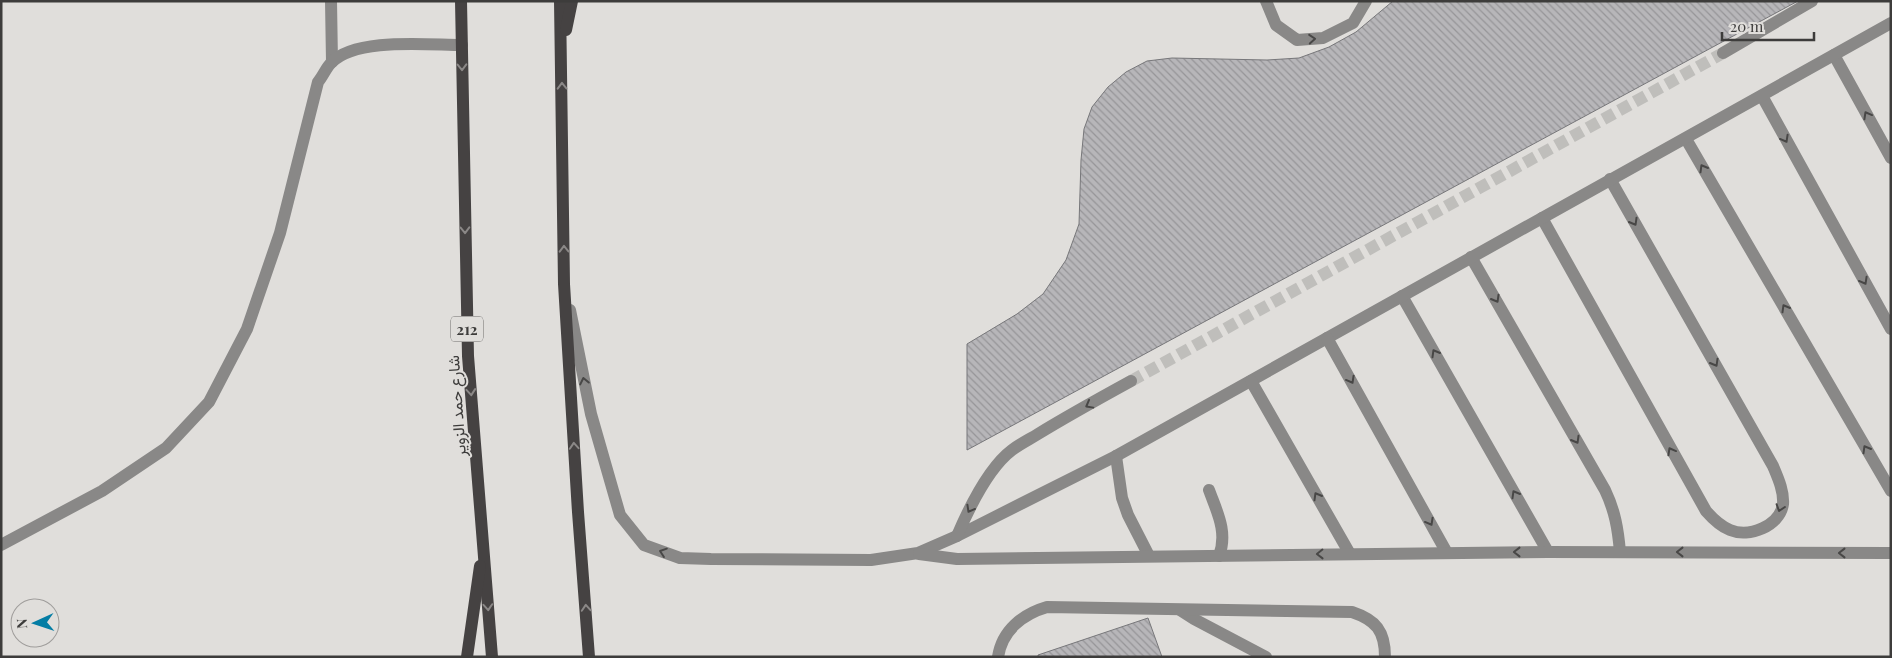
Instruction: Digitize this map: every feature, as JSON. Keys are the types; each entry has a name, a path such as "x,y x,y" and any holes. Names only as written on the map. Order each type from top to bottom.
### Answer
{"main road":[{"name":"شارع حمد الزوير","path":"461,1 468,356 492,657"},
{"path":"560,1 564,284 578,512 590,657"},
{"path":"562,55 572,1"},
{"path":"467,657 483,541"}],"street":[{"path":"331,1 332,62"},
{"path":"1266,1 1276,25 1297,40 1323,38 1353,22 1366,1"},
{"path":"1724,53 1812,1"},
{"path":"918,554 1116,456 1891,23"},
{"path":"1,545 102,491 166,448 209,402 248,329 280,233 318,82 332,62 352,49 376,45 462,44"},
{"path":"1834,55 1891,158"},
{"path":"1762,96 1891,329"},
{"path":"1686,138 1891,491"},
{"path":"1542,218 1706,511 1714,521 1731,531 1740,533 1752,532 1768,526 1778,515 1783,503 1782,489 1773,466 1610,179"},
{"path":"1471,257 1605,490 1613,506 1617,521 1620,552"},
{"path":"564,284 591,414 620,515 644,545 680,558 871,560 918,554 957,559 1548,552 1891,553"},
{"path":"1402,296 1548,552"},
{"path":"1327,338 1447,553"},
{"path":"957,536 979,493 996,467 1011,450 1131,380"},
{"path":"1251,380 1350,554"},
{"path":"1116,456 1122,498 1128,516 1149,556"},
{"path":"1209,490 1221,520 1223,533 1222,548 1219,556"},
{"path":"998,657 1003,639 1011,628 1021,618 1047,607 1352,612 1371,620 1378,628 1385,645 1385,657"},
{"path":"1180,610 1266,657"}],"building":[{"path":"1393,1 1798,1 967,450 967,344 1017,314 1043,294 1066,260 1079,224 1084,129 1092,107 1108,87 1126,72 1147,61 1172,58 1267,60 1299,58 1329,47 1356,32"},
{"path":"1148,618 1162,657 1038,657 1038,655"}],"tunnel":[{"path":"1131,381 1723,53"}]}
